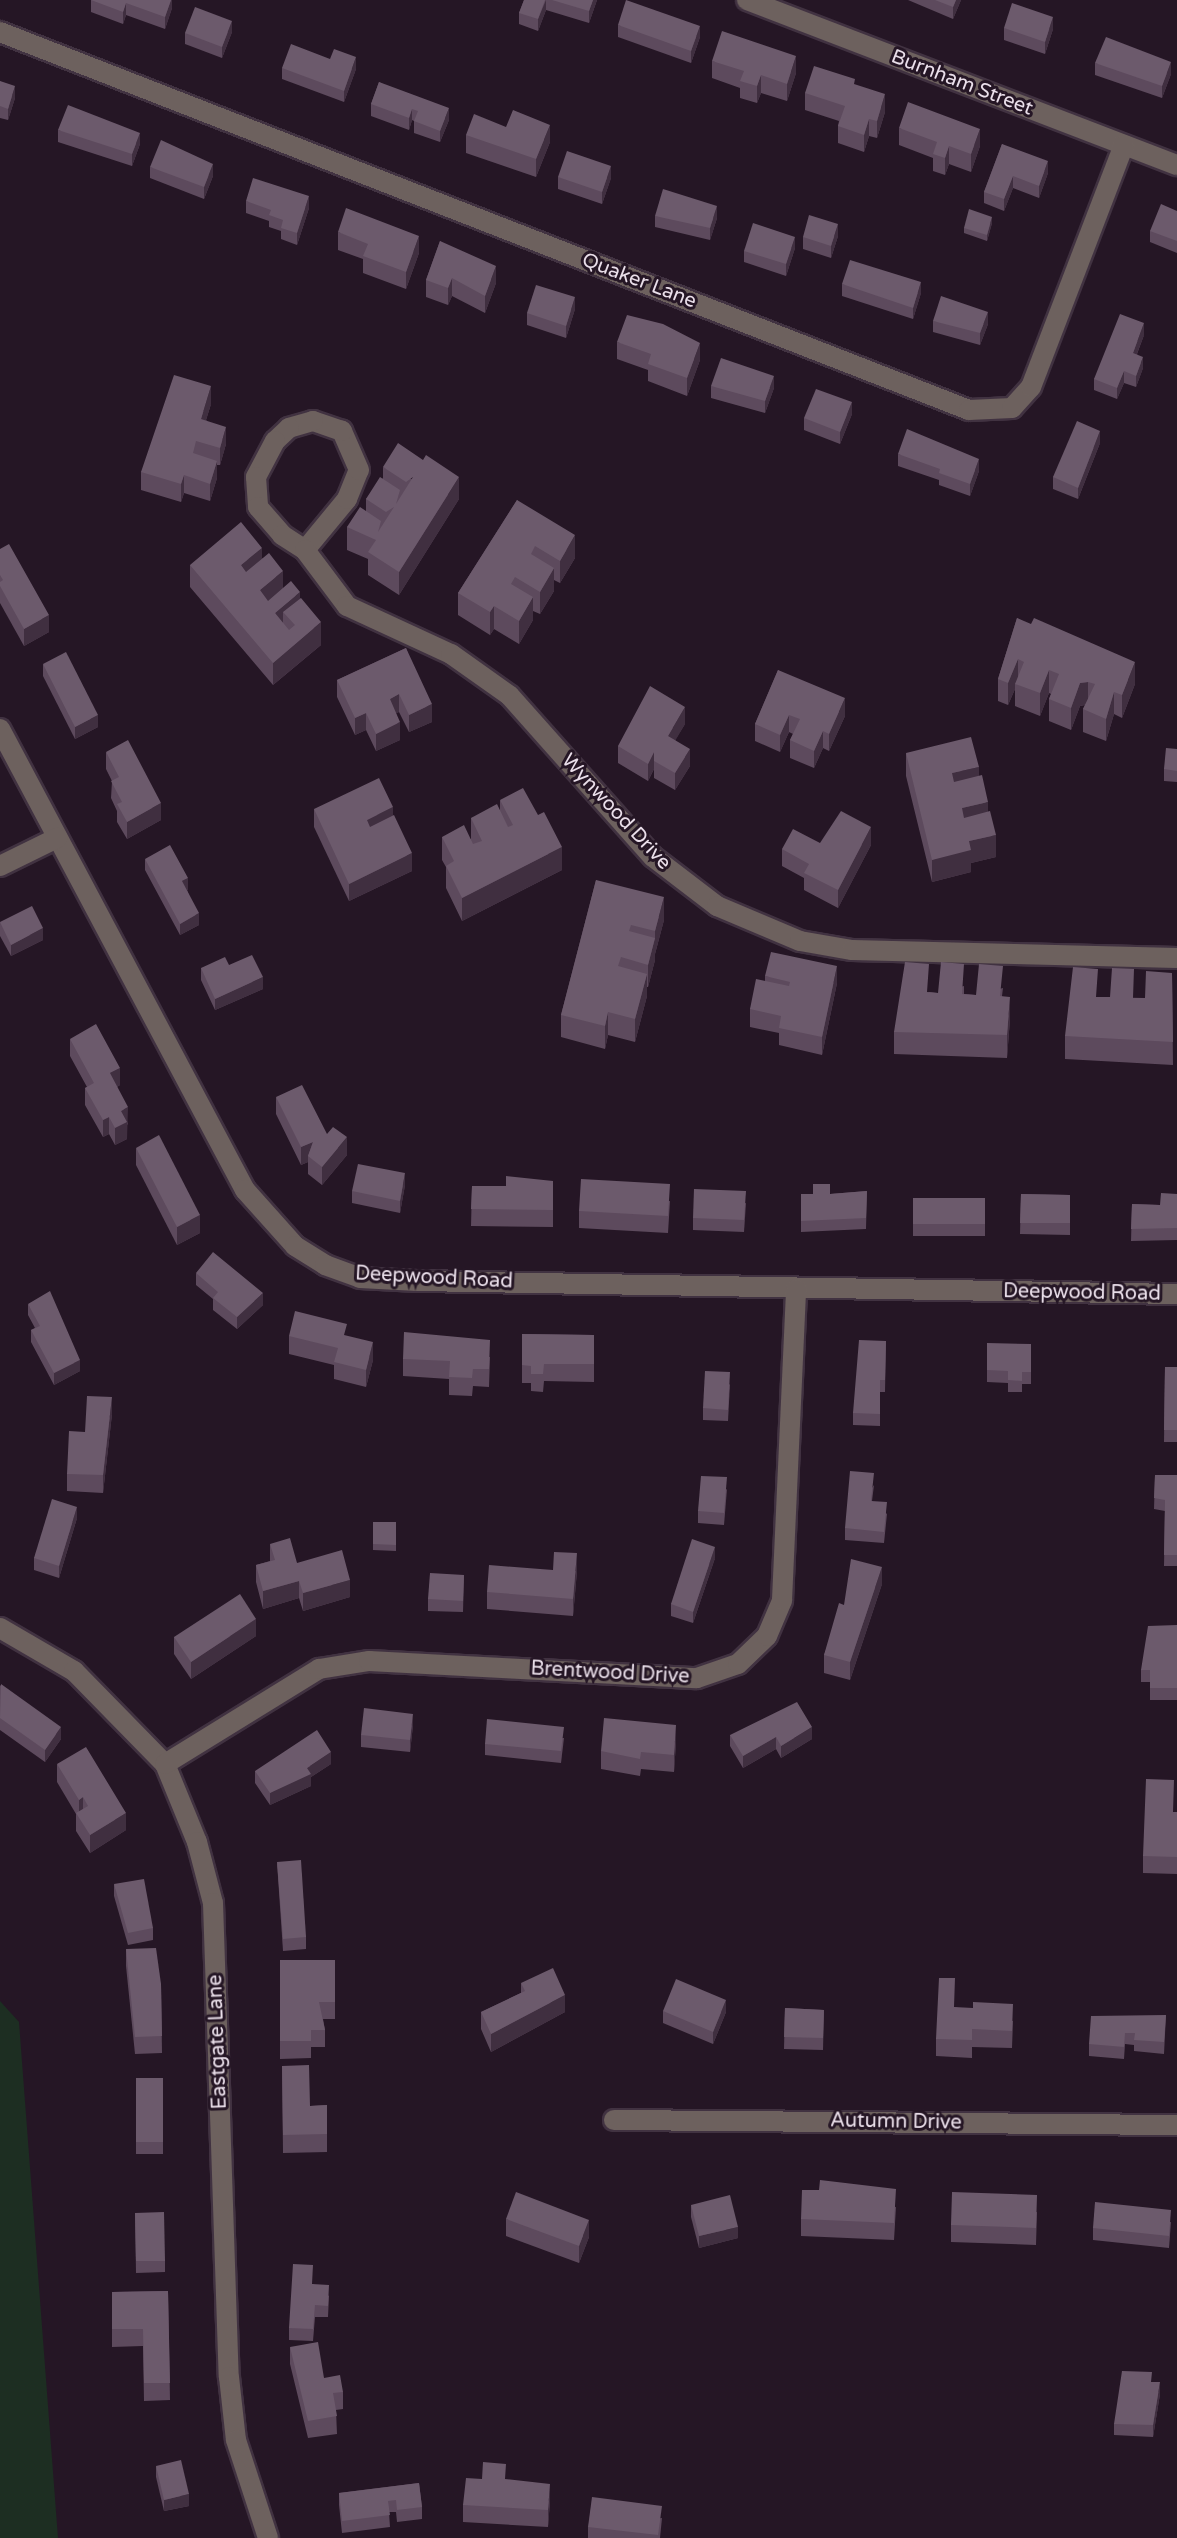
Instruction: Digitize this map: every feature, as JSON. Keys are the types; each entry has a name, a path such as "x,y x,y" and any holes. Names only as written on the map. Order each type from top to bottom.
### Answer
{"street":[{"name":"Burnham Street","path":"747,0 1177,165"},
{"name":"Quaker Lane","path":"0,32 969,410 1012,408 1031,387 1124,145"},
{"name":"Wynwood Drive","path":"305,550 347,499 359,470 342,431 313,421 289,428 275,441 256,477 258,507 282,535 305,550 347,606 451,654 510,696 653,857 717,906 800,941 852,950 1177,958"},
{"name":"Deepwood Road","path":"0,729 245,1190 295,1246 360,1278 796,1289 1177,1294"},
{"path":"0,866 57,838"},
{"name":"Brentwood Drive","path":"165,1764 319,1669 369,1661 697,1678 738,1664 767,1636 782,1600 796,1289"},
{"name":"Eastgate Lane","path":"0,1628 74,1671 165,1764 197,1842 213,1903 229,2377 236,2440 268,2538"},
{"name":"Autumn Drive","path":"614,2120 1177,2125"}],"green space":[{"path":"0,2001 19,2022 58,2538 0,2538"}],"building":[{"path":"91,0 171,0 165,17 126,3 123,12"},
{"path":"524,0 545,0 538,19 519,13"},
{"path":"552,0 593,0 589,11"},
{"path":"626,0 700,26 691,51 618,25"},
{"path":"935,0 956,0 953,7"},
{"path":"1012,3 1053,17 1045,42 1004,28"},
{"path":"195,7 232,21 222,47 185,33"},
{"path":"722,31 796,56 787,84 761,75 757,86 740,81 744,71 712,61"},
{"path":"1106,37 1171,62 1162,86 1095,63"},
{"path":"291,44 330,59 334,49 356,57 344,91 282,68"},
{"path":"814,66 855,79 854,84 885,94 877,121 869,119 864,135 838,126 845,106 805,93"},
{"path":"0,81 15,86 8,109 0,106"},
{"path":"379,82 449,108 440,131 414,121 418,111 412,109 409,118 371,104"},
{"path":"908,102 980,129 971,154 949,146 945,158 933,154 937,142 899,128"},
{"path":"68,105 140,133 132,154 58,130"},
{"path":"513,110 550,125 536,159 466,135 474,114 506,127"},
{"path":"161,140 213,164 204,187 150,167"},
{"path":"1002,144 1048,161 1039,186 1013,176 1004,199 984,192"},
{"path":"567,151 611,166 602,192 558,177"},
{"path":"253,178 309,196 297,233 281,228 283,220 269,215 271,210 246,201"},
{"path":"663,189 717,206 710,228 655,216"},
{"path":"1161,204 1177,211 1177,241 1150,231"},
{"path":"346,208 419,236 406,272 363,256 368,244 338,232"},
{"path":"969,209 992,217 987,235 964,228"},
{"path":"809,215 838,224 831,246 803,237"},
{"path":"753,223 795,237 786,264 744,251"},
{"path":"440,241 496,266 485,296 452,278 448,288 426,280"},
{"path":"850,260 921,282 913,308 842,284"},
{"path":"536,285 575,297 566,326 527,313"},
{"path":"941,296 988,312 980,333 933,321"},
{"path":"1120,314 1144,323 1133,353 1143,357 1136,376 1124,371 1117,388 1094,379"},
{"path":"627,315 663,324 700,343 687,378 648,364 651,354 617,342"},
{"path":"721,358 774,376 765,401 711,386"},
{"path":"174,375 211,386 201,419 226,427 220,448 196,441 193,453 217,461 210,484 184,475 181,484 141,472"},
{"path":"816,389 852,402 840,432 804,418"},
{"path":"1077,421 1100,431 1078,488 1053,477"},
{"path":"907,429 979,459 970,484 898,454"},
{"path":"398,443 423,460 426,455 459,477 399,572 368,552 376,540 347,527 360,507 381,521 378,532 394,507 386,512 366,499 380,477 400,490 396,504 413,477 406,482 383,467"},
{"path":"517,500 575,535 560,561 535,546 531,554 554,568 540,592 515,577 511,584 533,597 519,621 494,606 490,612 458,593"},
{"path":"241,522 262,548 241,565 246,572 269,553 283,571 260,590 268,601 291,581 300,592 275,613 289,630 295,625 283,612 301,598 321,622 273,663 190,565"},
{"path":"9,544 49,615 24,629 0,586 3,580 0,575 0,549"},
{"path":"1017,618 1031,624 1034,618 1135,662 1122,695 1114,692 1106,719 1083,709 1095,684 1080,683 1071,708 1049,699 1059,674 1049,670 1040,693 1015,684 1024,662 1018,659 1008,683 998,679"},
{"path":"406,648 432,704 409,715 399,694 390,699 400,722 376,734 366,713 355,718 337,680"},
{"path":"66,652 98,715 75,727 43,664"},
{"path":"778,670 845,698 829,734 823,731 814,751 790,740 800,719 789,715 780,735 755,724"},
{"path":"650,686 685,707 668,736 690,749 675,773 654,761 654,752 648,764 618,746"},
{"path":"971,737 979,767 952,773 954,782 982,775 988,802 962,808 964,818 990,811 996,835 969,841 971,850 932,860 906,753"},
{"path":"128,740 161,803 127,822 117,804 122,802 111,781 119,777 106,752"},
{"path":"1166,748 1177,749 1177,771 1164,769"},
{"path":"379,778 393,807 367,820 370,827 394,815 412,853 349,884 314,809"},
{"path":"523,788 538,815 544,812 562,847 462,898 446,866 454,861 442,837 464,825 473,844 482,841 471,818 497,804 508,827 513,825 500,800"},
{"path":"841,811 871,827 838,890 804,873 809,864 782,849 793,829 820,843"},
{"path":"170,845 188,878 182,881 199,913 180,924 145,859"},
{"path":"596,880 664,897 655,931 631,925 629,931 655,938 648,965 621,957 618,966 647,974 635,1019 608,1012 605,1026 561,1015"},
{"path":"32,906 43,928 11,945 0,922"},
{"path":"771,952 837,966 822,1037 779,1028 781,1016 750,1009 756,979 789,986 790,982 765,976"},
{"path":"252,955 263,977 215,999 201,968 225,957 229,965"},
{"path":"905,962 929,964 927,992 938,993 941,962 964,964 962,994 976,995 979,964 1003,966 1000,996 1010,997 1007,1035 894,1032"},
{"path":"1073,967 1098,969 1096,997 1110,997 1112,968 1134,969 1133,998 1145,998 1146,971 1172,973 1173,1042 1065,1036"},
{"path":"96,1024 120,1068 110,1073 128,1107 121,1111 127,1122 115,1128 109,1117 103,1120 85,1088 94,1083 70,1039"},
{"path":"302,1085 327,1134 333,1127 347,1137 322,1167 308,1156 313,1142 301,1147 276,1097"},
{"path":"159,1135 200,1215 177,1227 136,1148"},
{"path":"358,1164 405,1173 400,1201 352,1191"},
{"path":"506,1176 553,1181 553,1210 471,1209 472,1186 506,1186"},
{"path":"581,1179 670,1184 668,1216 579,1211"},
{"path":"813,1184 830,1184 830,1194 867,1191 866,1218 801,1221 801,1194 813,1194"},
{"path":"694,1189 746,1191 744,1220 693,1218"},
{"path":"1161,1193 1177,1194 1177,1228 1131,1229 1132,1204 1160,1205"},
{"path":"1021,1194 1070,1195 1070,1223 1020,1223"},
{"path":"913,1198 985,1198 985,1224 913,1224"},
{"path":"213,1252 263,1293 237,1317 213,1298 218,1292 196,1273"},
{"path":"50,1291 80,1360 54,1373 31,1330 40,1326 28,1304"},
{"path":"295,1311 347,1324 344,1335 373,1342 366,1370 334,1362 338,1348 289,1336"},
{"path":"404,1332 490,1340 489,1369 473,1369 472,1378 449,1377 450,1361 403,1359"},
{"path":"522,1334 594,1335 594,1364 544,1364 543,1374 531,1374 531,1366 522,1365"},
{"path":"859,1340 886,1341 885,1380 880,1380 880,1414 853,1413"},
{"path":"987,1343 1031,1344 1031,1372 1022,1372 1022,1381 1008,1380 1008,1371 987,1370"},
{"path":"1165,1367 1177,1367 1177,1430 1164,1430"},
{"path":"705,1371 730,1372 728,1410 703,1408"},
{"path":"87,1396 112,1397 103,1475 67,1474 69,1431 85,1432"},
{"path":"850,1471 874,1473 871,1501 887,1502 884,1532 845,1528"},
{"path":"1155,1475 1177,1475 1177,1555 1164,1555 1165,1500 1154,1498"},
{"path":"701,1476 727,1477 724,1513 698,1511"},
{"path":"52,1499 77,1507 59,1566 34,1558"},
{"path":"373,1522 396,1522 396,1545 373,1544"},
{"path":"290,1538 297,1563 342,1550 350,1580 303,1593 299,1581 263,1591 256,1565 275,1560 270,1544"},
{"path":"692,1539 715,1547 693,1612 671,1604"},
{"path":"554,1552 577,1553 573,1599 487,1592 489,1565 553,1570"},
{"path":"851,1559 882,1567 850,1662 824,1655 839,1603 844,1605"},
{"path":"430,1573 464,1575 463,1601 428,1599"},
{"path":"240,1594 256,1619 191,1662 174,1637"},
{"path":"1177,1625 1177,1688 1150,1688 1150,1670 1141,1670 1148,1626"},
{"path":"1,1684 61,1727 45,1750 0,1718"},
{"path":"797,1702 812,1727 781,1746 776,1737 743,1756 730,1735"},
{"path":"364,1708 413,1714 410,1740 361,1735"},
{"path":"604,1718 676,1725 674,1755 641,1752 640,1759 601,1751"},
{"path":"487,1719 564,1727 561,1751 485,1744"},
{"path":"317,1730 331,1752 307,1768 311,1774 270,1793 255,1771"},
{"path":"86,1747 126,1813 90,1835 76,1813 88,1806 83,1797 79,1800 57,1764"},
{"path":"1146,1779 1174,1780 1177,1857 1143,1856"},
{"path":"301,1860 306,1937 283,1939 277,1862"},
{"path":"144,1879 153,1928 128,1933 114,1884"},
{"path":"156,1948 161,1984 162,2036 135,2037 126,1949"},
{"path":"280,1960 335,1960 335,2002 319,2002 325,2030 311,2030 311,2041 280,2041"},
{"path":"553,1968 565,1995 491,2034 481,2012 525,1991 521,1983"},
{"path":"939,1978 955,1978 954,2007 973,2008 973,2002 1013,2004 1012,2031 972,2029 972,2040 936,2039"},
{"path":"676,1979 726,2000 713,2032 663,2011"},
{"path":"785,2008 824,2010 823,2038 784,2037"},
{"path":"1166,2015 1164,2042 1134,2040 1135,2033 1125,2033 1124,2047 1089,2044 1091,2016"},
{"path":"309,2065 310,2106 327,2105 327,2134 283,2135 282,2066"},
{"path":"136,2078 163,2078 163,2142 136,2142"},
{"path":"820,2180 896,2189 894,2223 801,2219 802,2190 819,2190"},
{"path":"516,2192 589,2220 579,2246 506,2219"},
{"path":"952,2192 1037,2195 1036,2228 951,2225"},
{"path":"730,2195 738,2227 699,2236 691,2205"},
{"path":"1095,2202 1171,2210 1169,2236 1093,2228"},
{"path":"164,2212 165,2261 136,2261 135,2213"},
{"path":"293,2264 313,2265 312,2284 329,2285 328,2306 315,2305 313,2329 289,2328"},
{"path":"168,2291 170,2383 144,2383 143,2329 112,2329 112,2292"},
{"path":"318,2342 324,2378 340,2375 343,2392 333,2393 337,2416 308,2421 290,2347"},
{"path":"1122,2371 1152,2372 1151,2382 1160,2382 1153,2425 1114,2424"},
{"path":"181,2460 189,2494 164,2500 156,2466"},
{"path":"483,2462 506,2464 505,2479 550,2484 548,2510 463,2505 466,2478 482,2479"},
{"path":"419,2483 422,2507 397,2510 396,2500 388,2501 390,2515 342,2521 339,2493"},
{"path":"592,2497 662,2506 658,2535 588,2527"}]}
